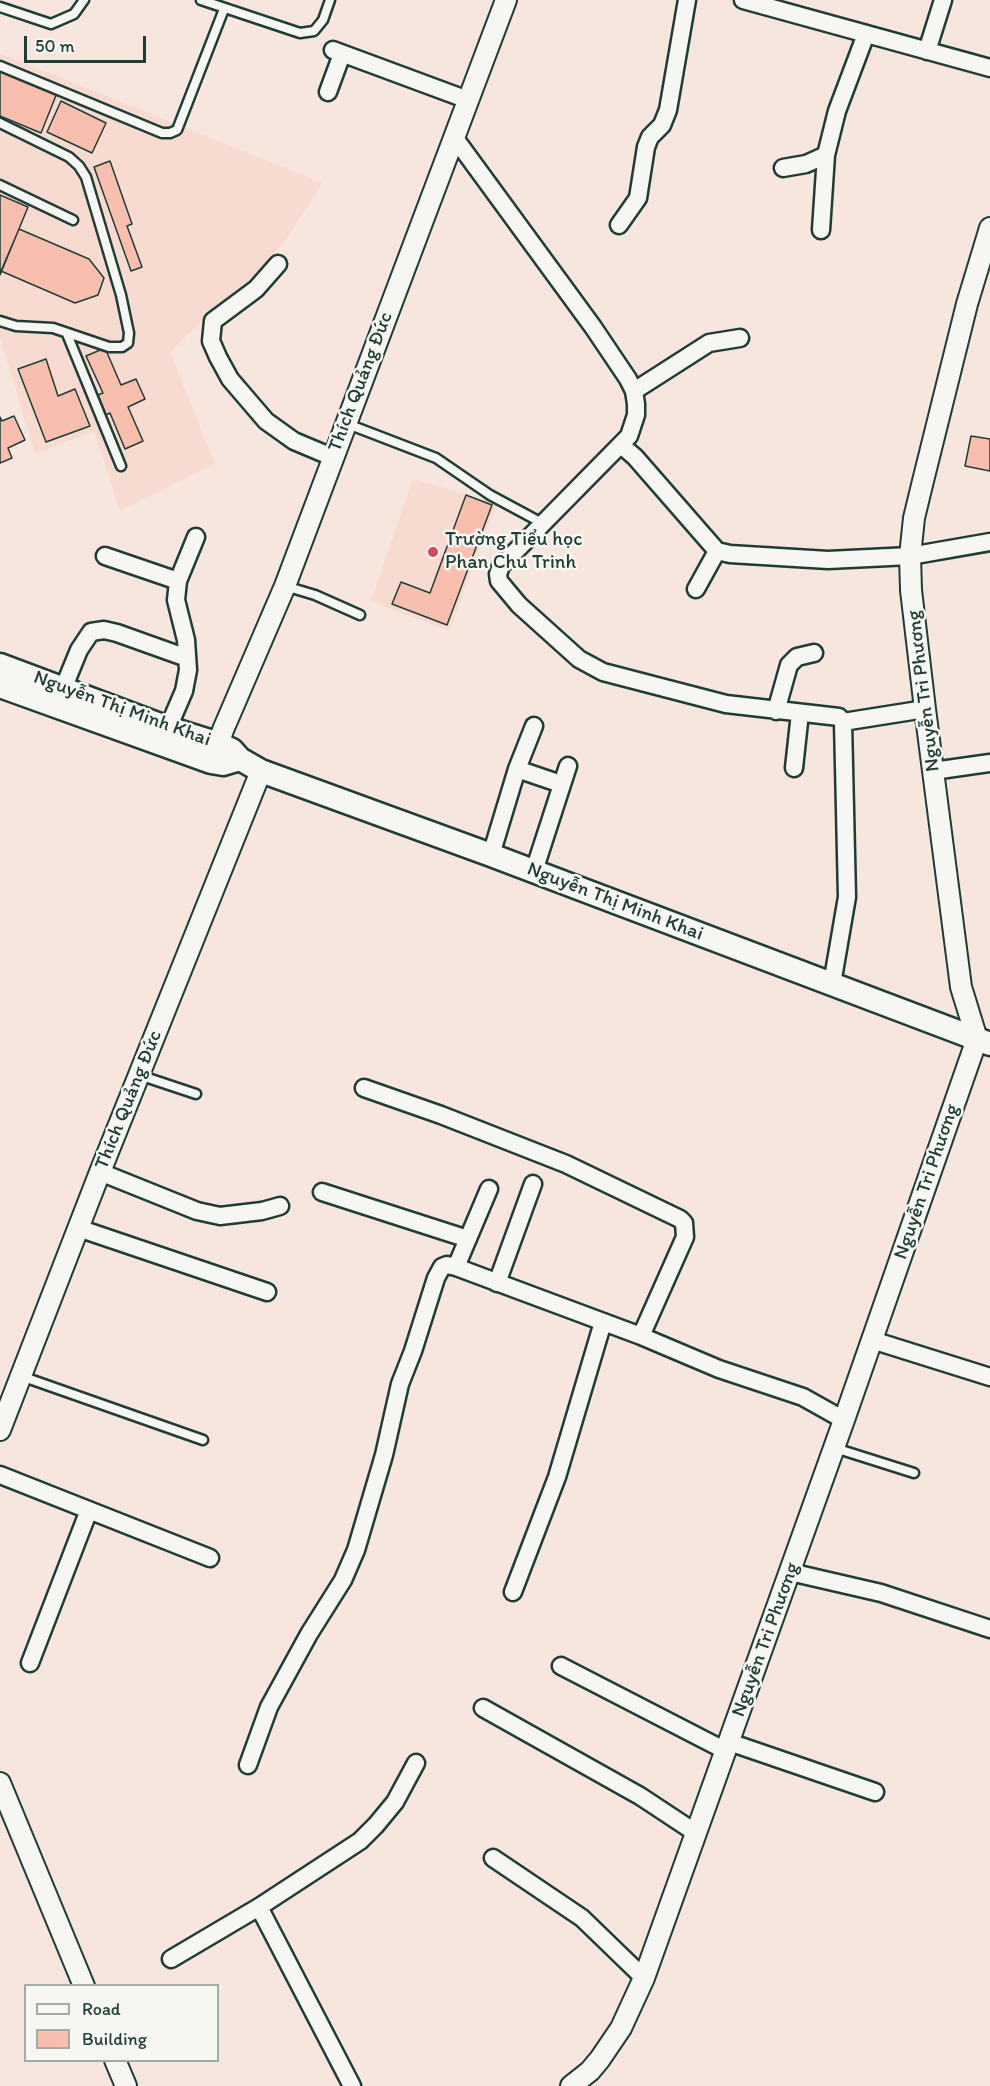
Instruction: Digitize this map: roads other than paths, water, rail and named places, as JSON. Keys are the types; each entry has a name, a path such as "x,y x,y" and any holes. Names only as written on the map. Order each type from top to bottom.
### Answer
{"main road":[{"name":"Nguyễn Thị Minh Khai","path":"0,665 168,728 215,753"},
{"name":"Nguyễn Thị Minh Khai","path":"0,686 215,753 232,750 240,759 261,771 534,871 983,1042"}],"street":[{"name":"Thích Quảng Đức","path":"215,753 285,586 506,0"},
{"path":"619,225 638,198 646,147 650,137 662,125 668,110 687,0"},
{"path":"743,0 782,5 866,34 990,68"},
{"path":"927,51 943,0"},
{"path":"821,230 826,155 837,111 866,34"},
{"path":"328,92 337,52 468,100"},
{"path":"454,137 593,327 634,391 636,416 629,435 501,566 498,574 499,580 519,605 579,659 603,672 726,704 839,717 843,722 847,897 832,984"},
{"path":"783,168 806,164 826,155"},
{"name":"Nguyễn Tri Phương","path":"572,2086 590,2071 621,2028 644,1978 872,1340 983,1042 961,987 911,590 909,556 922,481 967,304 990,228"},
{"path":"278,264 256,289 213,321 212,341 230,379 266,422 294,441 332,457"},
{"path":"634,391 709,343 740,338"},
{"path":"621,445 635,457 717,551 730,554 828,560 909,556 990,542"},
{"path":"168,728 184,691 188,670 186,640 176,600 178,581 196,537"},
{"path":"696,589 717,551"},
{"path":"105,556 178,581"},
{"path":"63,689 79,650 91,632 104,630 117,633 187,658"},
{"path":"776,711 789,665 797,657 814,653"},
{"path":"843,722 926,710"},
{"path":"794,768 800,713"},
{"path":"491,855 517,769 534,726"},
{"path":"933,771 990,764"},
{"path":"534,871 568,766"},
{"path":"517,769 561,784"},
{"name":"Thích Quảng Đức","path":"0,1430 138,1075 261,771"},
{"path":"364,1088 566,1164 680,1219 684,1223 685,1237 641,1336"},
{"path":"100,1172 197,1211 220,1216 262,1211 280,1206"},
{"path":"496,1283 533,1184"},
{"path":"456,1267 489,1189"},
{"path":"322,1192 468,1239"},
{"path":"78,1228 267,1292"},
{"path":"248,1765 269,1707 309,1634 343,1580 356,1550 384,1455 400,1384 436,1278 442,1267 447,1265 456,1267 641,1336 719,1370 803,1397 844,1420"},
{"path":"513,1592 557,1477 603,1322"},
{"path":"872,1340 990,1377"},
{"path":"0,1475 210,1558"},
{"path":"30,1663 88,1510"},
{"path":"790,1572 881,1593 990,1629"},
{"path":"561,1666 727,1747 875,1792"},
{"path":"483,1708 640,1796 696,1833"},
{"path":"171,1959 259,1907 360,1841 395,1802 416,1762"},
{"path":"0,1783 83,1984"},
{"path":"493,1858 582,1918 644,1978"},
{"path":"259,1907 352,2086"},
{"path":"116,2062 126,2086"}],"lane":[{"path":"0,8 51,24 74,14 84,0"},
{"path":"201,0 300,33 315,31 323,20 330,0"},
{"path":"236,11 240,0"},
{"path":"0,66 162,133 170,133 177,130 224,9"},
{"path":"0,123 69,157 86,177 125,312 129,333 128,343 122,347 109,347 47,327 16,326 0,321"},
{"path":"0,185 73,220"},
{"path":"67,334 121,466"},
{"path":"345,423 435,459 490,495 542,523"},
{"path":"285,586 315,595 360,615"},
{"path":"138,1075 196,1094"},
{"path":"21,1376 203,1440"},
{"path":"834,1448 914,1473"}],"place":[{"name":"Trường Tiểu học Phan Chu Trinh","path":"433,552"}]}
